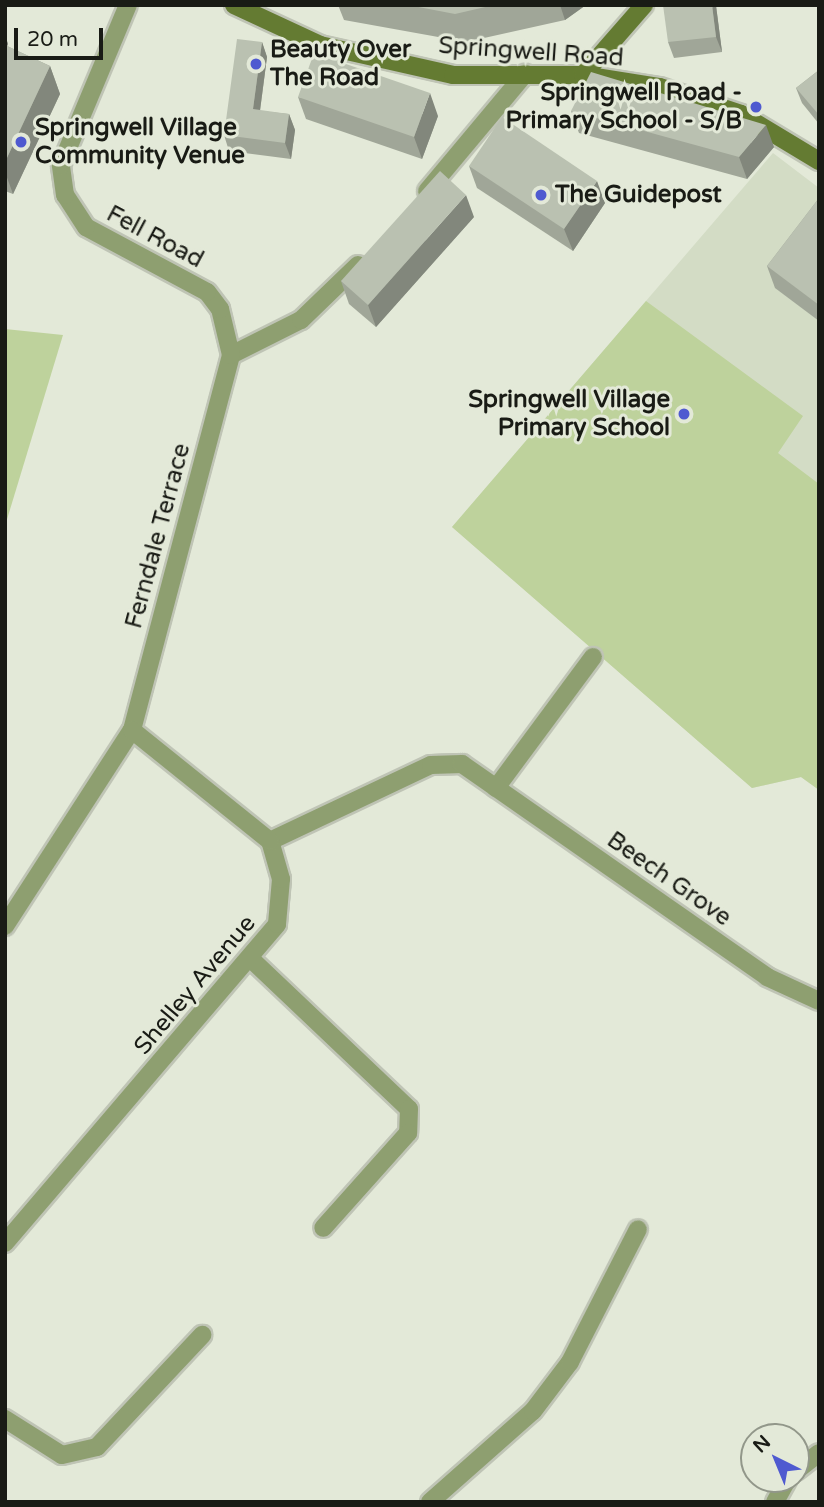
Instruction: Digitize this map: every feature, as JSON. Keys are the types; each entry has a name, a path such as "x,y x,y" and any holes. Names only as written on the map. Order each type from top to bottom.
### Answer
{"main road":[{"name":"Springwell Road","path":"234,5 320,45 453,75 583,75 660,87 741,114 819,162"},
{"path":"583,75 644,5"}],"street":[{"name":"Fell Road","path":"128,5 61,165 65,195 86,228 206,292 220,309 231,355"},
{"path":"411,208 525,74"},
{"path":"231,355 300,320 376,246"},
{"name":"Ferndale Terrace","path":"5,926 17,912 132,730 231,355"},
{"path":"496,788 593,657"},
{"path":"132,730 270,841"},
{"name":"Beech Grove","path":"270,841 431,765 462,764 767,978 819,1001"},
{"name":"Shelley Avenue","path":"5,1243 253,960 277,924 281,879 270,841"},
{"path":"253,960 409,1109 408,1133 323,1228"},
{"path":"430,1502 533,1411 570,1362 638,1228"},
{"path":"5,1419 62,1455 97,1447 202,1335"}],"shaded area":[{"name":"Springwell Village Primary School","path":"773,153 819,188 819,790 801,777 752,788 452,527"}],"green space":[{"name":"Springwell Village Primary School","path":"646,301 803,416 778,453 819,484 819,790 801,777 752,788 452,527"},
{"path":"5,329 63,335 5,526"}],"building":[{"path":"408,5 494,5 455,14"},
{"path":"663,5 712,5 716,37 668,42"},
{"path":"237,39 262,42 253,109 289,114 285,143 224,135"},
{"path":"5,45 50,66 5,162"},
{"path":"314,53 430,93 414,137 298,97"},
{"path":"819,70 819,115 796,88"},
{"path":"591,72 766,125 739,157 571,111"},
{"name":"The Guidepost","path":"502,117 597,181 564,229 469,166"},
{"path":"440,171 466,195 368,305 341,281"},
{"path":"819,198 819,305 767,266"}],"place":[{"name":"Beauty Over The Road","path":"256,64"},
{"name":"Springwell Road - Primary School - S/B","path":"756,107"},
{"name":"Springwell Village Community Venue","path":"21,142"},
{"name":"The Guidepost","path":"541,195"},
{"name":"Springwell Village Primary School","path":"684,414"}]}
